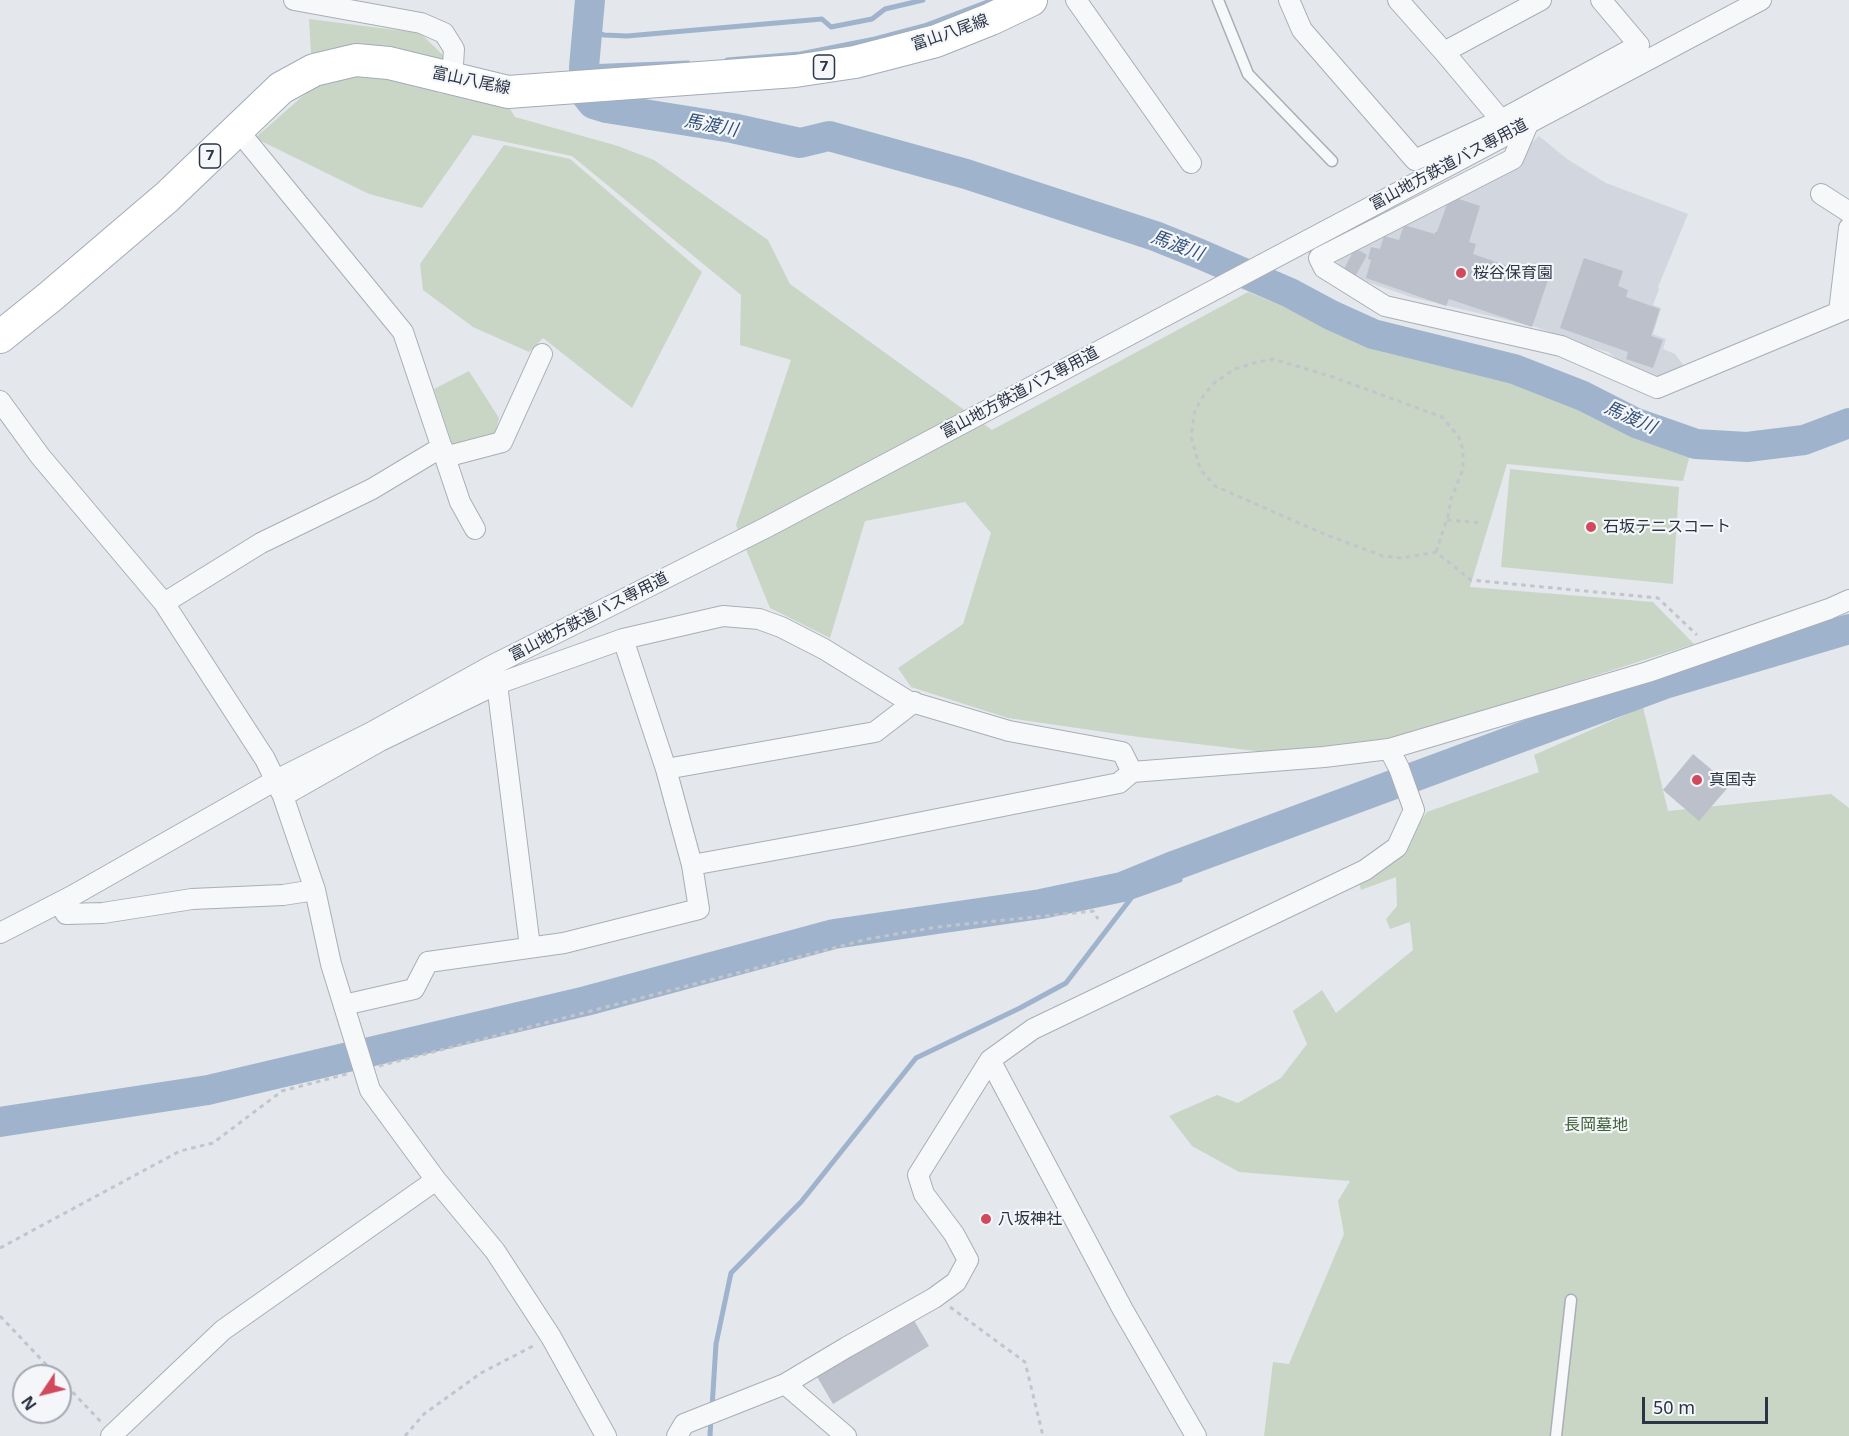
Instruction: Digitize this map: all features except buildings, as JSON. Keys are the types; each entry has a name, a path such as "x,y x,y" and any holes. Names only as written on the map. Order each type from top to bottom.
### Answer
{"main road":[{"name":"富山八尾線","path":"0,337 167,197 281,88 314,70 356,60 388,63 508,92 795,71 855,62 936,40 991,19 1031,0"}],"street":[{"path":"294,0 421,23 444,33 454,49 452,79"},
{"path":"1076,0 1191,163"},
{"path":"1289,0 1302,30 1415,160 1501,120 1639,45 1601,0"},
{"path":"1398,0 1501,120"},
{"path":"1444,52 1541,0"},
{"name":"富山地方鉄道バス専用道","path":"280,788 370,733 489,667 769,526 1761,0"},
{"path":"1528,123 1513,159 1319,258 1324,268 1386,306 1561,345 1657,388 1844,310 1849,228"},
{"path":"237,129 403,332 460,502 475,529"},
{"path":"1821,194 1849,212"},
{"path":"164,603 261,543 443,452 502,442 542,354"},
{"path":"0,401 40,456 164,603 265,759 280,788 315,891 331,964 370,1089 436,1180 495,1251 551,1337 606,1436"},
{"path":"692,865 1119,783 1132,772 1324,757 1389,749 1636,675 1829,609 1849,600"},
{"path":"0,933 280,788 498,684 623,639 723,616 759,619 781,627 824,649 908,700 1009,731 1122,752 1132,772"},
{"path":"344,1005 414,989 429,962 564,942 699,909 692,865 666,769 623,639"},
{"path":"498,684 530,947"},
{"path":"666,769 875,732 914,702"},
{"path":"677,1436 684,1424 785,1384 956,1282 968,1260 954,1234 924,1194 918,1175 990,1060 1033,1029 1365,870 1397,847 1414,810 1399,768 1389,749"},
{"path":"59,903 66,914 103,913 192,899 283,895 315,891"},
{"path":"990,1060 1123,1310 1196,1436"},
{"path":"112,1435 223,1330 436,1180"},
{"path":"785,1384 846,1436"}],"lane":[{"path":"1218,0 1248,74 1332,161"},
{"path":"1556,1436 1571,1300"}],"path":[{"path":"1436,552 1447,520 1451,499 1463,469 1463,450 1459,437 1442,417 1333,377 1273,359 1234,369 1214,383 1204,395 1195,410 1191,436 1200,469 1215,486 1324,534 1383,556 1402,558 1436,552 1471,580 1658,598 1712,649"},
{"path":"1447,520 1480,523"},
{"path":"0,1248 180,1151 213,1143 282,1092 360,1059 868,939 937,927 1093,910 1098,919"},
{"path":"936,1296 1025,1362 1043,1436"},
{"path":"0,1316 46,1364"},
{"path":"405,1436 424,1414 480,1373 551,1337"},
{"path":"72,1392 112,1435"}],"shaded area":[{"path":"1539,136 1567,159 1606,183 1688,214 1658,287 1653,305 1661,308 1653,334 1666,339 1663,349 1675,354 1694,379 1668,390 1625,365 1608,352 1536,327 1411,297 1347,275 1334,258 1513,159"}],"green space":[{"path":"309,19 420,33 445,57 438,93 507,104 515,117 618,146 654,160 768,240 790,284 992,430 1248,292 1376,344 1499,372 1691,451 1683,481 1507,464 1470,587 1653,602 1694,644 1391,741 1264,752 1008,718 911,687 898,668 963,624 991,533 965,502 865,521 830,638 770,608 736,525 791,360 740,345 741,295 572,156 473,135 422,208 369,194 255,138 313,87"},
{"path":"504,145 570,159 702,272 632,408 543,338 529,352 473,327 423,290 420,264"},
{"path":"469,371 499,418 494,437 454,450 434,389"},
{"name":"石坂テニスコート","path":"1510,469 1679,487 1673,584 1501,567"},
{"name":"長岡墓地","path":"1643,707 1668,811 1831,794 1849,808 1849,1436 1264,1436 1273,1362 1289,1364 1344,1234 1338,1201 1350,1181 1239,1172 1192,1146 1169,1116 1217,1095 1238,1103 1281,1078 1307,1044 1293,1011 1322,990 1336,1013 1413,950 1410,922 1390,929 1386,919 1397,906 1396,877 1361,890 1358,878 1413,831 1427,812 1539,772 1534,755"}],"waterway":[{"name":"馬渡川","path":"590,0 584,67 585,94 593,104 732,128 800,143 829,136 966,174 1155,236 1290,293 1373,334 1514,369 1583,396 1636,423 1696,444 1747,447 1804,440 1849,423"},
{"path":"588,30 604,35 627,36 822,19 831,27 872,19 885,9 923,0"},
{"path":"727,60 800,54 875,39 924,26 993,0"},
{"path":"584,67 688,63"},
{"path":"0,1122 208,1090 586,1001 834,934 1041,904 1122,887 1665,684 1849,629"},
{"path":"712,1408 716,1344 731,1273 801,1202 916,1058 1066,983 1132,897 1180,880 1176,865"},
{"path":"710,1436 711,1417"}],"place":[{"name":"桜谷保育園","path":"1461,273"},
{"name":"石坂テニスコート","path":"1591,527"},
{"name":"真国寺","path":"1697,780"},
{"name":"八坂神社","path":"986,1219"}]}
